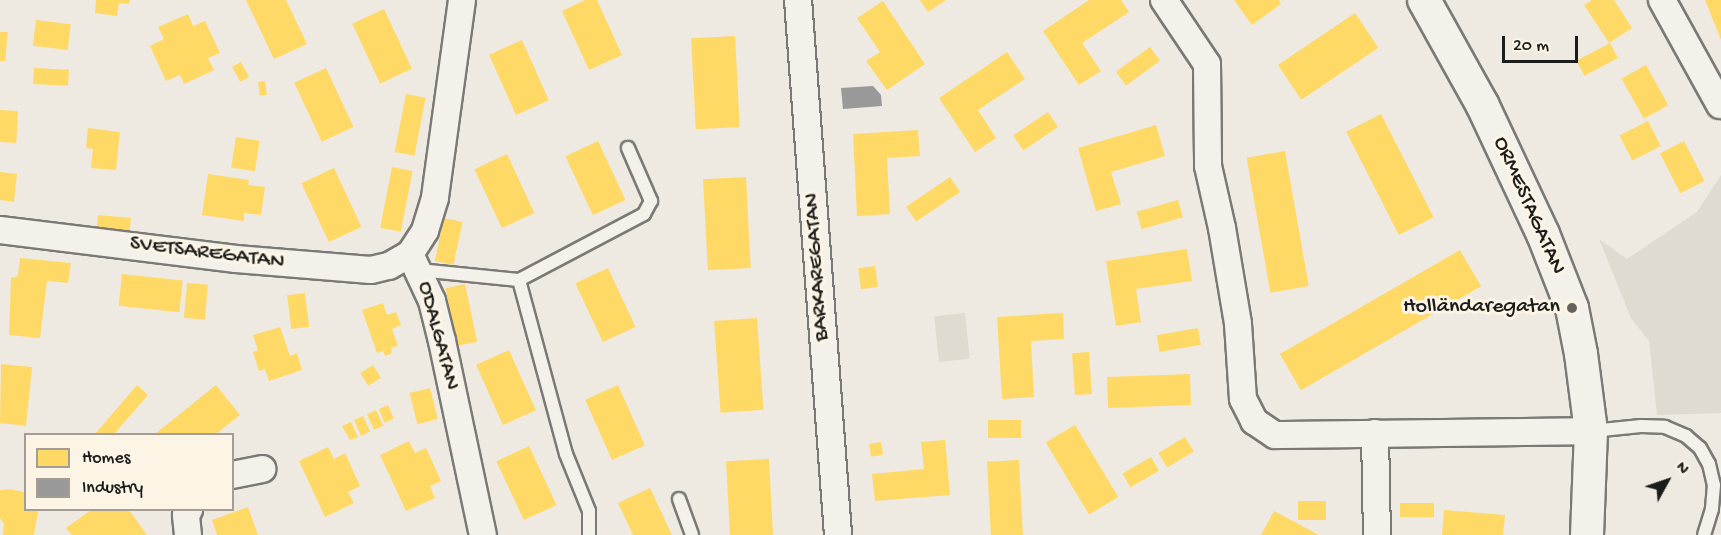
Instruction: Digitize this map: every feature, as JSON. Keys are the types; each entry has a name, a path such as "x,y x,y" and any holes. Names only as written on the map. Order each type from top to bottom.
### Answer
{"street":[{"name":"ODALGATAN","path":"462,0 435,198 415,262 442,341 483,535"},
{"name":"BARKAREGATAN","path":"798,0 838,535"},
{"path":"1164,0 1207,64 1208,166 1222,228 1238,324 1243,399 1254,420 1275,435 1591,431"},
{"name":"ORMESTAGATAN","path":"1424,0 1482,104 1543,234 1572,308 1581,354 1591,431 1587,535"},
{"path":"1662,0 1720,105"},
{"name":"SVETSAREGATAN","path":"0,230 236,259 371,270 415,262"},
{"path":"1375,433 1377,535"},
{"path":"234,475 262,469"},
{"path":"188,511 186,515 188,535"}],"lane":[{"path":"415,262 519,280 644,214 651,201 628,148"},
{"path":"519,280 566,454 589,511 589,535"},
{"path":"1591,431 1641,426 1665,427 1686,436 1700,448 1709,464 1714,485 1712,509 1704,535"},
{"path":"680,499 692,535"}],"shaded area":[{"path":"1721,175 1721,413 1657,415 1649,341 1631,318 1599,239 1627,259 1697,212"},
{"path":"965,313 970,359 939,362 934,316"}],"building: Homes":[{"path":"96,0 130,0 129,4 119,3 117,16 95,13"},
{"path":"246,0 286,0 307,44 274,59"},
{"path":"585,0 597,0 622,55 589,70 562,11"},
{"path":"920,0 946,0 928,12"},
{"path":"1089,0 1121,0 1129,12 1082,43 1101,71 1079,85 1043,31"},
{"path":"1234,0 1279,0 1281,4 1252,25"},
{"path":"1592,0 1614,0 1632,28 1609,43 1584,5"},
{"path":"1705,0 1721,0 1721,40"},
{"path":"883,1 925,64 887,90 866,61 880,52 857,18"},
{"path":"384,9 412,69 380,84 352,24"},
{"path":"1355,13 1378,48 1301,100 1278,65"},
{"path":"188,14 193,26 205,21 220,53 208,58 214,70 184,84 180,75 166,81 150,46 164,39 158,27"},
{"path":"36,20 71,24 68,50 33,46"},
{"path":"0,32 8,32 5,61 0,61"},
{"path":"735,36 740,127 696,129 691,38"},
{"path":"522,40 549,100 516,115 489,55"},
{"path":"1610,43 1618,58 1584,76 1576,61"},
{"path":"1150,47 1160,61 1126,85 1116,72"},
{"path":"1007,52 1025,79 978,110 996,138 975,152 939,98"},
{"path":"241,62 249,77 240,82 232,67"},
{"path":"1646,65 1668,105 1644,119 1622,79"},
{"path":"34,68 69,70 68,86 33,84"},
{"path":"326,68 353,127 322,142 294,83"},
{"path":"265,81 267,95 260,96 258,82"},
{"path":"406,94 426,98 414,156 395,152"},
{"path":"0,110 18,111 16,143 0,142"},
{"path":"1048,112 1058,127 1023,150 1013,135"},
{"path":"1381,114 1434,217 1399,235 1346,132"},
{"path":"1648,121 1661,146 1632,160 1619,136"},
{"path":"1156,125 1165,156 1111,172 1121,204 1096,211 1078,148"},
{"path":"88,128 120,132 116,170 91,168 93,149 86,148"},
{"path":"918,130 920,156 887,158 890,214 857,216 853,134"},
{"path":"236,137 260,141 255,171 231,168"},
{"path":"598,141 625,200 593,215 565,156"},
{"path":"1684,141 1704,181 1680,193 1660,153"},
{"path":"1285,151 1309,286 1270,293 1247,158"},
{"path":"507,154 534,213 502,228 474,169"},
{"path":"392,167 413,171 401,232 380,228"},
{"path":"334,168 361,227 329,242 301,183"},
{"path":"0,172 17,174 14,202 0,200"},
{"path":"208,174 249,180 248,185 265,187 261,215 244,213 244,221 202,215"},
{"path":"746,177 751,268 708,270 703,179"},
{"path":"950,177 960,192 916,222 906,207"},
{"path":"1178,200 1183,217 1142,229 1137,212"},
{"path":"98,215 131,218 129,237 96,234"},
{"path":"444,218 463,222 453,265 435,261"},
{"path":"1187,249 1192,281 1136,289 1141,322 1116,326 1106,261"},
{"path":"1460,250 1481,286 1301,390 1280,354"},
{"path":"20,258 71,263 68,283 47,281 40,338 9,335 11,278 18,276"},
{"path":"875,266 878,287 861,289 858,268"},
{"path":"608,268 635,327 603,342 575,283"},
{"path":"122,274 183,280 179,312 119,306"},
{"path":"187,283 208,285 205,320 184,318"},
{"path":"465,284 477,342 458,346 445,288"},
{"path":"305,293 309,327 291,329 287,295"},
{"path":"383,303 387,315 396,312 401,325 392,329 398,346 391,348 392,353 385,356 383,351 377,353 362,310"},
{"path":"1063,313 1064,339 1031,341 1034,397 1002,399 997,317"},
{"path":"757,318 763,410 721,413 714,321"},
{"path":"280,327 290,356 297,353 302,370 269,381 265,369 259,371 253,352 258,350 253,335"},
{"path":"1198,328 1201,345 1160,352 1157,335"},
{"path":"509,350 536,410 503,425 476,365"},
{"path":"1089,352 1092,394 1075,395 1072,353"},
{"path":"1,364 32,367 26,426 0,423"},
{"path":"373,365 381,378 368,386 360,373"},
{"path":"1190,374 1191,405 1108,408 1107,377"},
{"path":"137,385 148,395 115,433 96,433"},
{"path":"216,385 240,415 217,433 156,433"},
{"path":"618,385 645,445 612,460 585,400"},
{"path":"430,388 438,419 417,424 410,393"},
{"path":"388,405 394,419 385,423 379,409"},
{"path":"376,410 383,425 374,430 367,414"},
{"path":"363,416 370,431 361,436 354,420"},
{"path":"988,420 1021,420 1021,438 988,438"},
{"path":"351,422 358,437 350,440 342,426"},
{"path":"1075,425 1118,497 1089,515 1046,443"},
{"path":"1185,437 1194,452 1167,468 1158,453"},
{"path":"945,440 950,495 875,501 872,474 924,469 921,442"},
{"path":"409,441 415,453 426,448 441,481 430,486 435,498 406,511 380,455"},
{"path":"881,442 883,455 871,457 869,444"},
{"path":"529,446 556,505 524,520 496,461"},
{"path":"328,447 334,459 345,453 360,486 348,492 354,503 325,517 299,461"},
{"path":"1151,457 1159,471 1130,487 1122,474"},
{"path":"769,459 773,535 730,535 726,461"},
{"path":"1019,460 1023,535 991,535 987,462"},
{"path":"650,488 672,535 633,535 618,503"},
{"path":"10,489 24,493 24,511 38,512 34,535 3,535 4,524 0,518 0,490"},
{"path":"1298,501 1326,501 1326,520 1298,520"},
{"path":"1400,503 1434,503 1434,517 1400,517"},
{"path":"248,507 258,535 217,535 212,520"},
{"path":"1444,510 1505,515 1503,535 1442,535"},
{"path":"90,511 130,511 147,535 72,535 66,528"},
{"path":"1274,511 1319,535 1261,535"}],"building: Industry":[{"path":"873,86 881,95 882,106 843,109 841,88"}],"place":[{"name":"Holländaregatan","path":"1572,308"}]}
